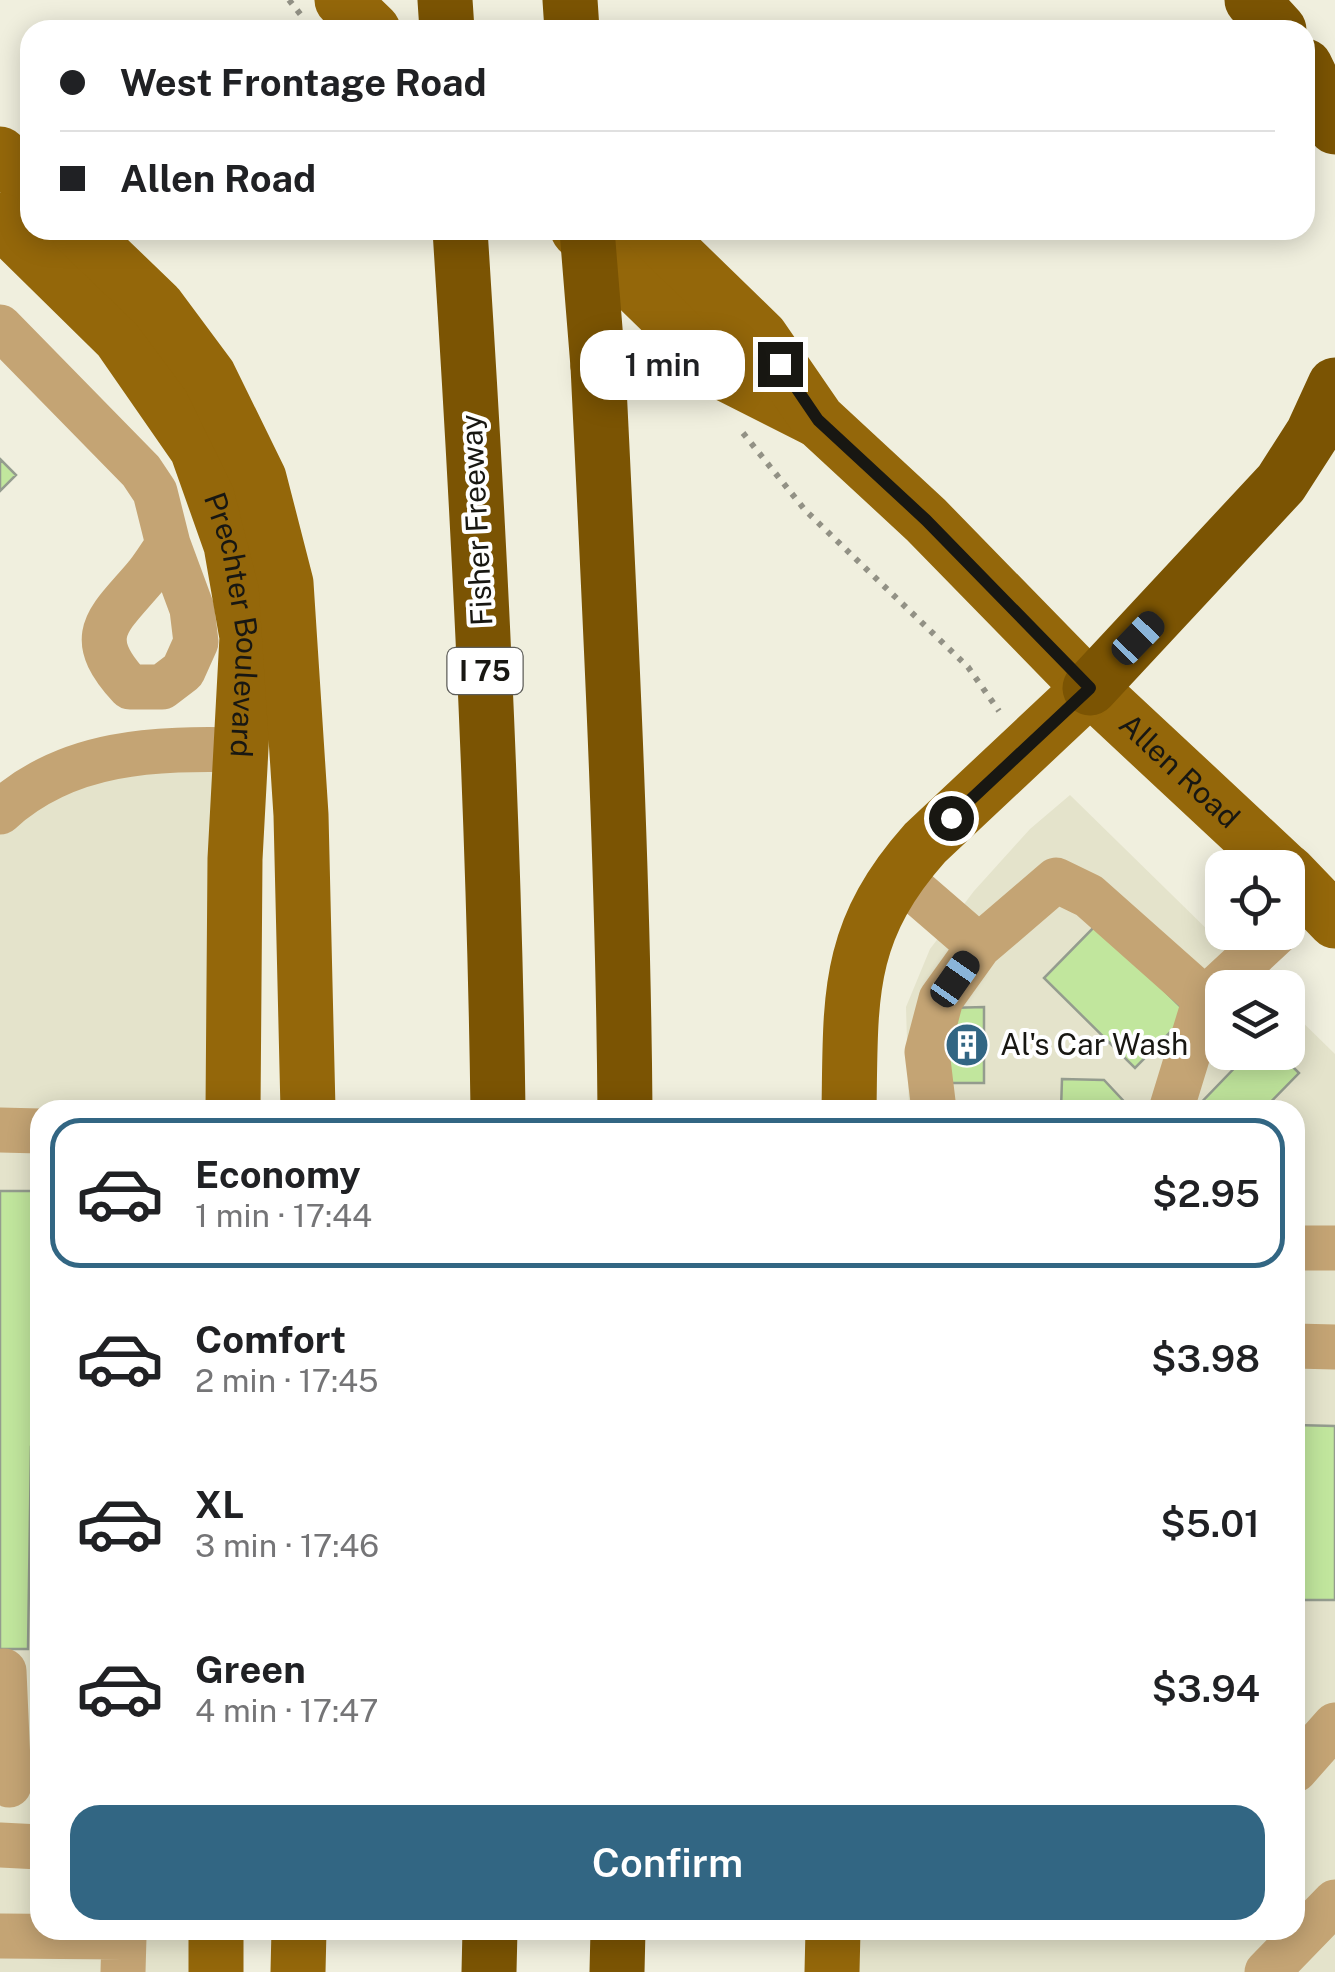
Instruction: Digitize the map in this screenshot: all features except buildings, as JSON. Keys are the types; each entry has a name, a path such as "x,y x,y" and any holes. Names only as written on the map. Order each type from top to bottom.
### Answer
{"highway":[{"path":"1252,0 1270,20"},
{"path":"1315,86 1335,127"},
{"name":"Fisher Freeway","path":"461,240 477,487 496,952 498,1100"},
{"path":"589,240 618,776 625,1100"},
{"path":"1090,688 1281,483 1314,434 1335,385"},
{"path":"490,1940 490,1972"},
{"path":"617,1972 618,1940"}],"main road":[{"path":"342,0 363,20"},
{"path":"412,0 434,20"},
{"path":"0,154 20,173"},
{"name":"Prechter Boulevard","path":"0,220 20,240"},
{"name":"Prechter Boulevard","path":"20,240 120,338 197,449 231,545 247,637 235,860 233,1100"},
{"name":"Prechter Boulevard","path":"88,240 157,306 210,376 259,478 282,566 301,815 308,1100"},
{"name":"Allen Road","path":"588,240 726,374 818,420"},
{"name":"Allen Road","path":"661,240 762,336 818,420 926,520 1246,850"},
{"path":"849,1100 852,992 857,963 870,925 898,876 925,843 1090,688"},
{"path":"216,1940 216,1972"},
{"path":"298,1972 299,1940"},
{"path":"832,1972 833,1940"}],"street":[{"path":"0,327 140,470 155,492 168,544"},
{"path":"0,812 41,782 115,755 188,749 243,750"},
{"path":"898,876 979,946"},
{"path":"933,1100 927,1052 941,999 979,946 1056,880 1089,896 1205,999 1174,1100"},
{"path":"1233,970 1252,950"},
{"path":"0,1130 30,1132"},
{"path":"1305,1248 1335,1248"},
{"path":"1305,1346 1335,1347"},
{"path":"15,1671 16,1785"},
{"path":"1305,1759 1335,1725"},
{"path":"0,1846 30,1847"},
{"path":"1305,1933 1335,1902"},
{"path":"0,1936 30,1936"},
{"path":"123,1972 124,1940"},
{"path":"1267,1972 1298,1940"}],"path":[{"path":"738,429 805,510 968,667 999,710"}],"shaded area":[{"path":"243,750 233,1100 30,1100 30,1940 216,1940 216,1972 0,1972 0,812 15,799"},
{"path":"1070,795 1205,927 1205,950 1228,950 1249,970 1205,970 1205,1070 1305,1070 1305,1025 1335,1054 1335,1972 832,1972 833,1940 1305,1940 1305,1100 909,1100 906,1007 930,949 974,891 1030,829"}],"place":[{"name":"Al's Car Wash","path":"967,1045"}],"route":[{"path":"780,364 818,420 926,520 1090,688 951,818"}]}
